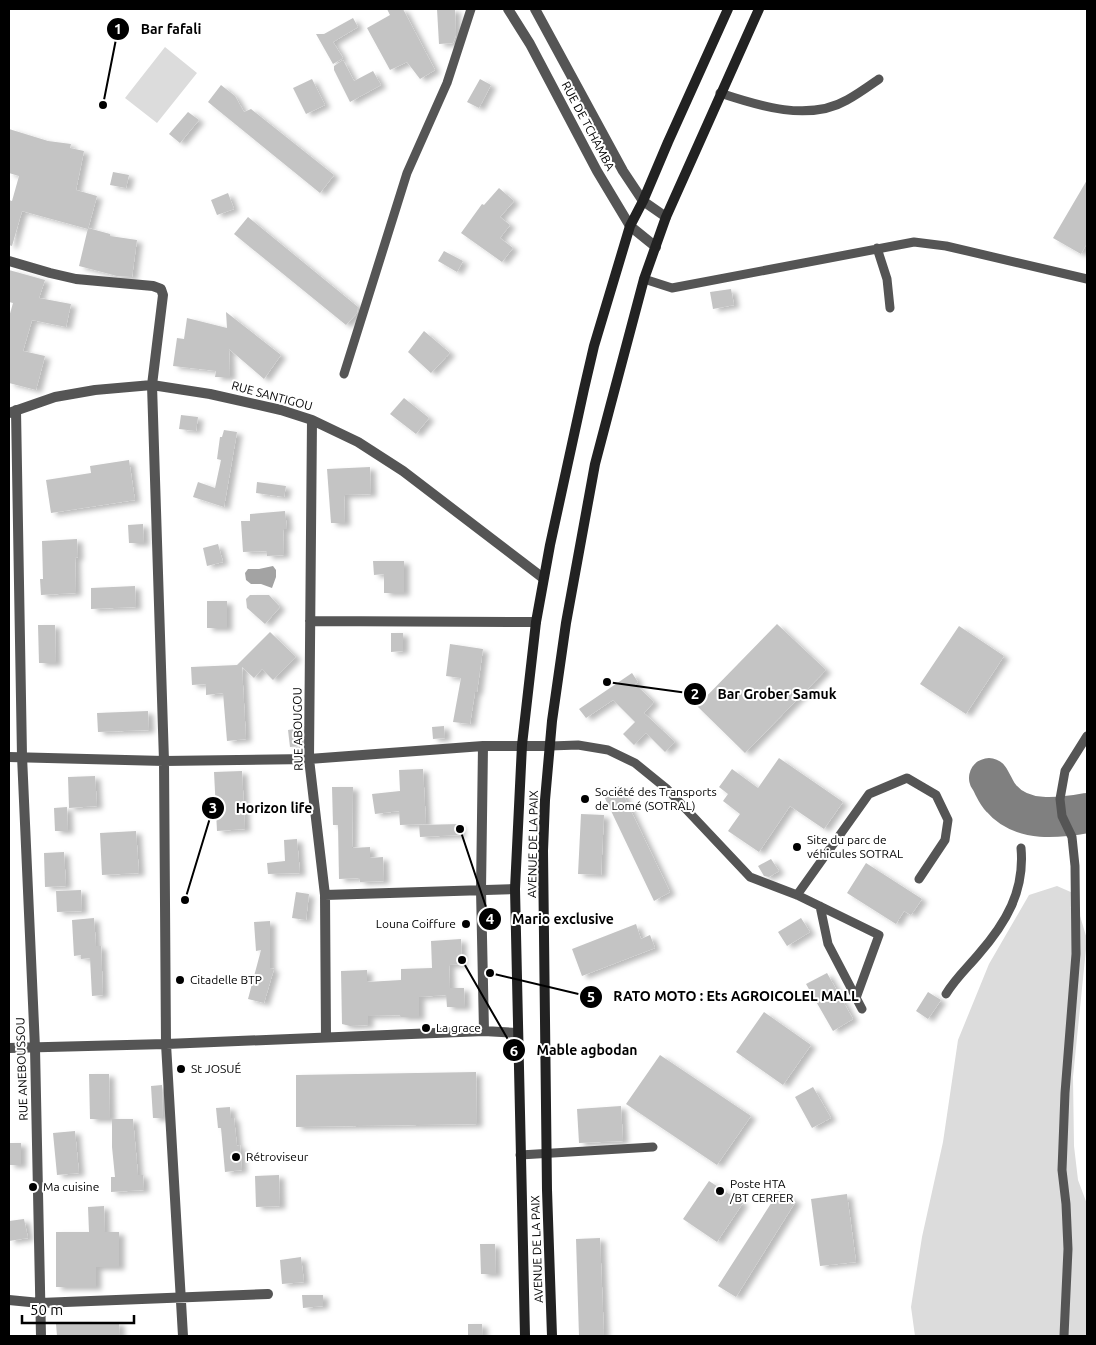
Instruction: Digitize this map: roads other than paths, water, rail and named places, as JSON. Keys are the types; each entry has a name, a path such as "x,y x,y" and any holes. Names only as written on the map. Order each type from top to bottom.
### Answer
{"main road":[{"path":"525,1336 515,889 522,745 536,622 543,578 594,346 630,226 643,201 728,9"},
{"name":"AVENUE DE LA PAIX","path":"552,1336 547,1154 544,851 550,746 566,623 596,464 644,279 666,217 759,9"}],"street":[{"name":"RUE DE TCHAMBA","path":"508,9 530,44 597,171 630,226 656,247"},
{"name":"RUE DE TCHAMBA","path":"535,9 623,171 643,201 666,217"},
{"path":"9,261 50,274 76,279 153,286 161,289 163,296 152,385 164,761 166,1044 183,1336"},
{"name":"RUE SANTIGOU","path":"12,412 55,397 95,390 152,385 244,400 312,420 358,442 403,471 543,578"},
{"name":"RUE ANEBOUSSOU","path":"12,412 22,756 34,1048 41,1336"},
{"name":"RUE ABOUGOU","path":"312,420 310,759 325,895 326,1037"},
{"path":"310,621 536,622"},
{"path":"9,757 164,761 310,759 483,746 550,746"},
{"path":"483,746 481,890 484,1032"},
{"path":"325,895 515,889"},
{"path":"9,1048 484,1032 517,1033"},
{"path":"9,1300 40,1303 268,1294"}],"lane":[{"path":"344,374 407,173 447,82 471,9"},
{"path":"720,93 764,106 792,110 819,110 846,101 879,79"},
{"path":"644,279 672,288 914,242 946,246 1087,279"},
{"path":"876,248 887,279 890,308"},
{"path":"1064,1336 1068,1249 1062,1170 1065,1093 1076,954 1075,866 1072,838 1062,816 1060,799 1065,771 1087,736"},
{"path":"550,746 578,746 608,750 635,763 667,789 750,877 798,895 879,935 856,998"},
{"path":"798,895 869,794 907,778 936,796 948,820 945,840 919,879"},
{"path":"946,994 988,942 1012,904 1019,888 1022,869 1021,848"},
{"path":"820,906 828,944 862,1009"},
{"path":"520,1155 653,1147"}],"place":[{"name":"Bar fafali","path":"103,105"},
{"name":"Bar Grober Samuk","path":"607,682"},
{"name":"Société des Transports de Lomé (SOTRAL)","path":"585,799"},
{"name":"Mario exclusive","path":"460,829"},
{"name":"Site du parc de véhicules SOTRAL","path":"797,847"},
{"name":"Horizon life","path":"185,900"},
{"name":"Louna Coiffure","path":"466,924"},
{"name":"Mable agbodan","path":"462,960"},
{"name":"RATO MOTO : Ets AGROICOLEL MALL","path":"490,973"},
{"name":"Citadelle BTP","path":"180,980"},
{"name":"La grace","path":"426,1028"},
{"name":"St JOSUÉ","path":"181,1069"},
{"name":"Rétroviseur","path":"236,1157"},
{"name":"Ma cuisine","path":"33,1187"},
{"name":"Poste HTA /BT CERFER","path":"720,1191"}]}
